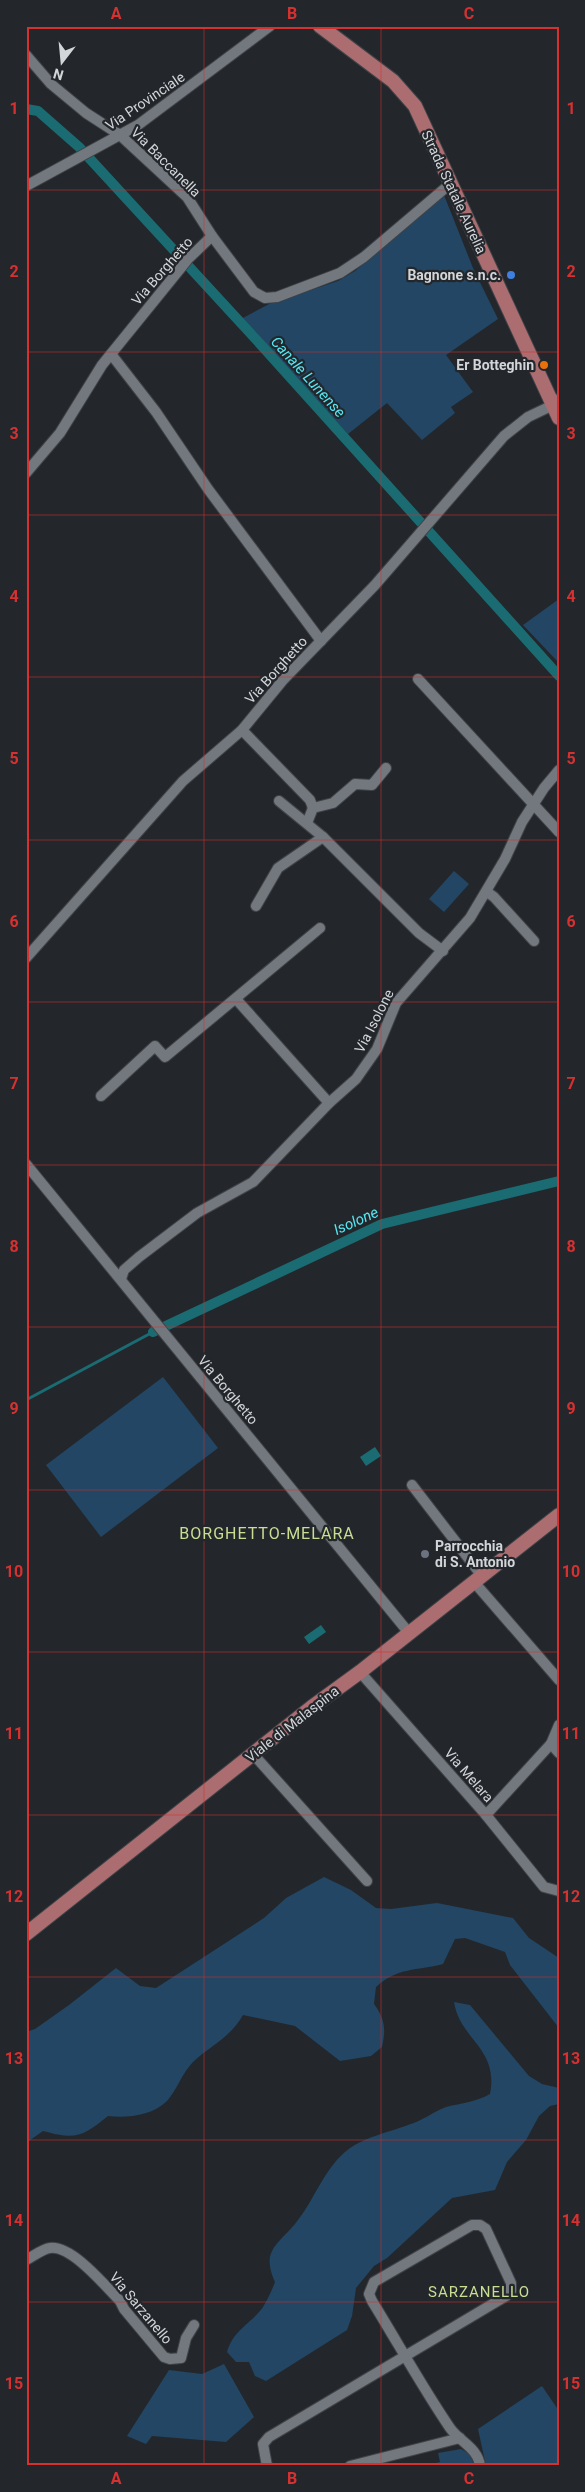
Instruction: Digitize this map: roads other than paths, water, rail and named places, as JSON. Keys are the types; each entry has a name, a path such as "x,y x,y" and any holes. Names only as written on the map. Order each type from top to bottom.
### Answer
{"main road":[{"name":"Strada Statale Aurelia","path":"320,26 393,81 414,106 555,402 559,418"},
{"name":"Viale di Malaspina","path":"26,1934 559,1515"}],"street":[{"name":"Via Provinciale","path":"26,186 138,125 206,77 270,26"},
{"name":"Via Baccanella","path":"26,54 51,84 86,113 120,135 187,197 212,236"},
{"name":"Via Borghetto","path":"26,473 60,433 111,354 184,263 212,236 254,292 265,298 273,298 340,273 364,257 450,184"},
{"path":"111,354 156,412 208,489 320,641"},
{"name":"Via Borghetto","path":"26,958 183,781 242,730 283,680 426,528 504,436 528,417 555,402"},
{"path":"418,679 559,832"},
{"path":"242,730 310,800 313,808 307,823"},
{"path":"313,808 332,803 355,784 372,785 386,768"},
{"name":"Via Isolone","path":"121,1280 124,1270 183,1224 253,1182 329,1103 356,1079 377,1049 396,1003 470,918 487,892 522,822 559,770"},
{"path":"279,801 323,837 419,932 443,951"},
{"path":"256,906 278,868 323,837"},
{"path":"487,892 494,897 534,941"},
{"path":"100,1096 155,1046 165,1057 320,928"},
{"path":"236,998 329,1103"},
{"name":"Via Borghetto","path":"28,1170 150,1315 410,1632"},
{"path":"412,1485 478,1579 559,1680"},
{"name":"Via Melara","path":"360,1672 486,1815 544,1887 559,1891"},
{"path":"550,1744 559,1725"},
{"path":"486,1815 559,1735"},
{"path":"550,1744 559,1753"},
{"path":"253,1754 367,1881"},
{"path":"267,2466 263,2444 269,2437 405,2355 506,2296 511,2290 511,2283 486,2229 480,2225 472,2225 464,2229 374,2282 368,2294 405,2355 452,2431 477,2453 480,2466"},
{"name":"Via Sarzanello","path":"26,2260 49,2248 57,2248 72,2255 120,2301 124,2309 164,2357 170,2359 181,2358 186,2338 194,2325"},
{"path":"350,2466 460,2438"}],"waterway":[{"name":"Canale Lunense","path":"26,109 38,111 79,147 262,346 559,676"},
{"name":"Isolone","path":"153,1332 382,1224 559,1181"},
{"path":"26,1400 153,1332"}],"place":[{"name":"Bagnone s.n.c.","path":"511,275"},
{"name":"Er Botteghin","path":"544,365"},
{"name":"Parrocchia di S. Antonio","path":"425,1554"}],"district":[{"name":"BORGHETTO-MELARA","path":"267,1533"},
{"name":"SARZANELLO","path":"479,2292"}]}
